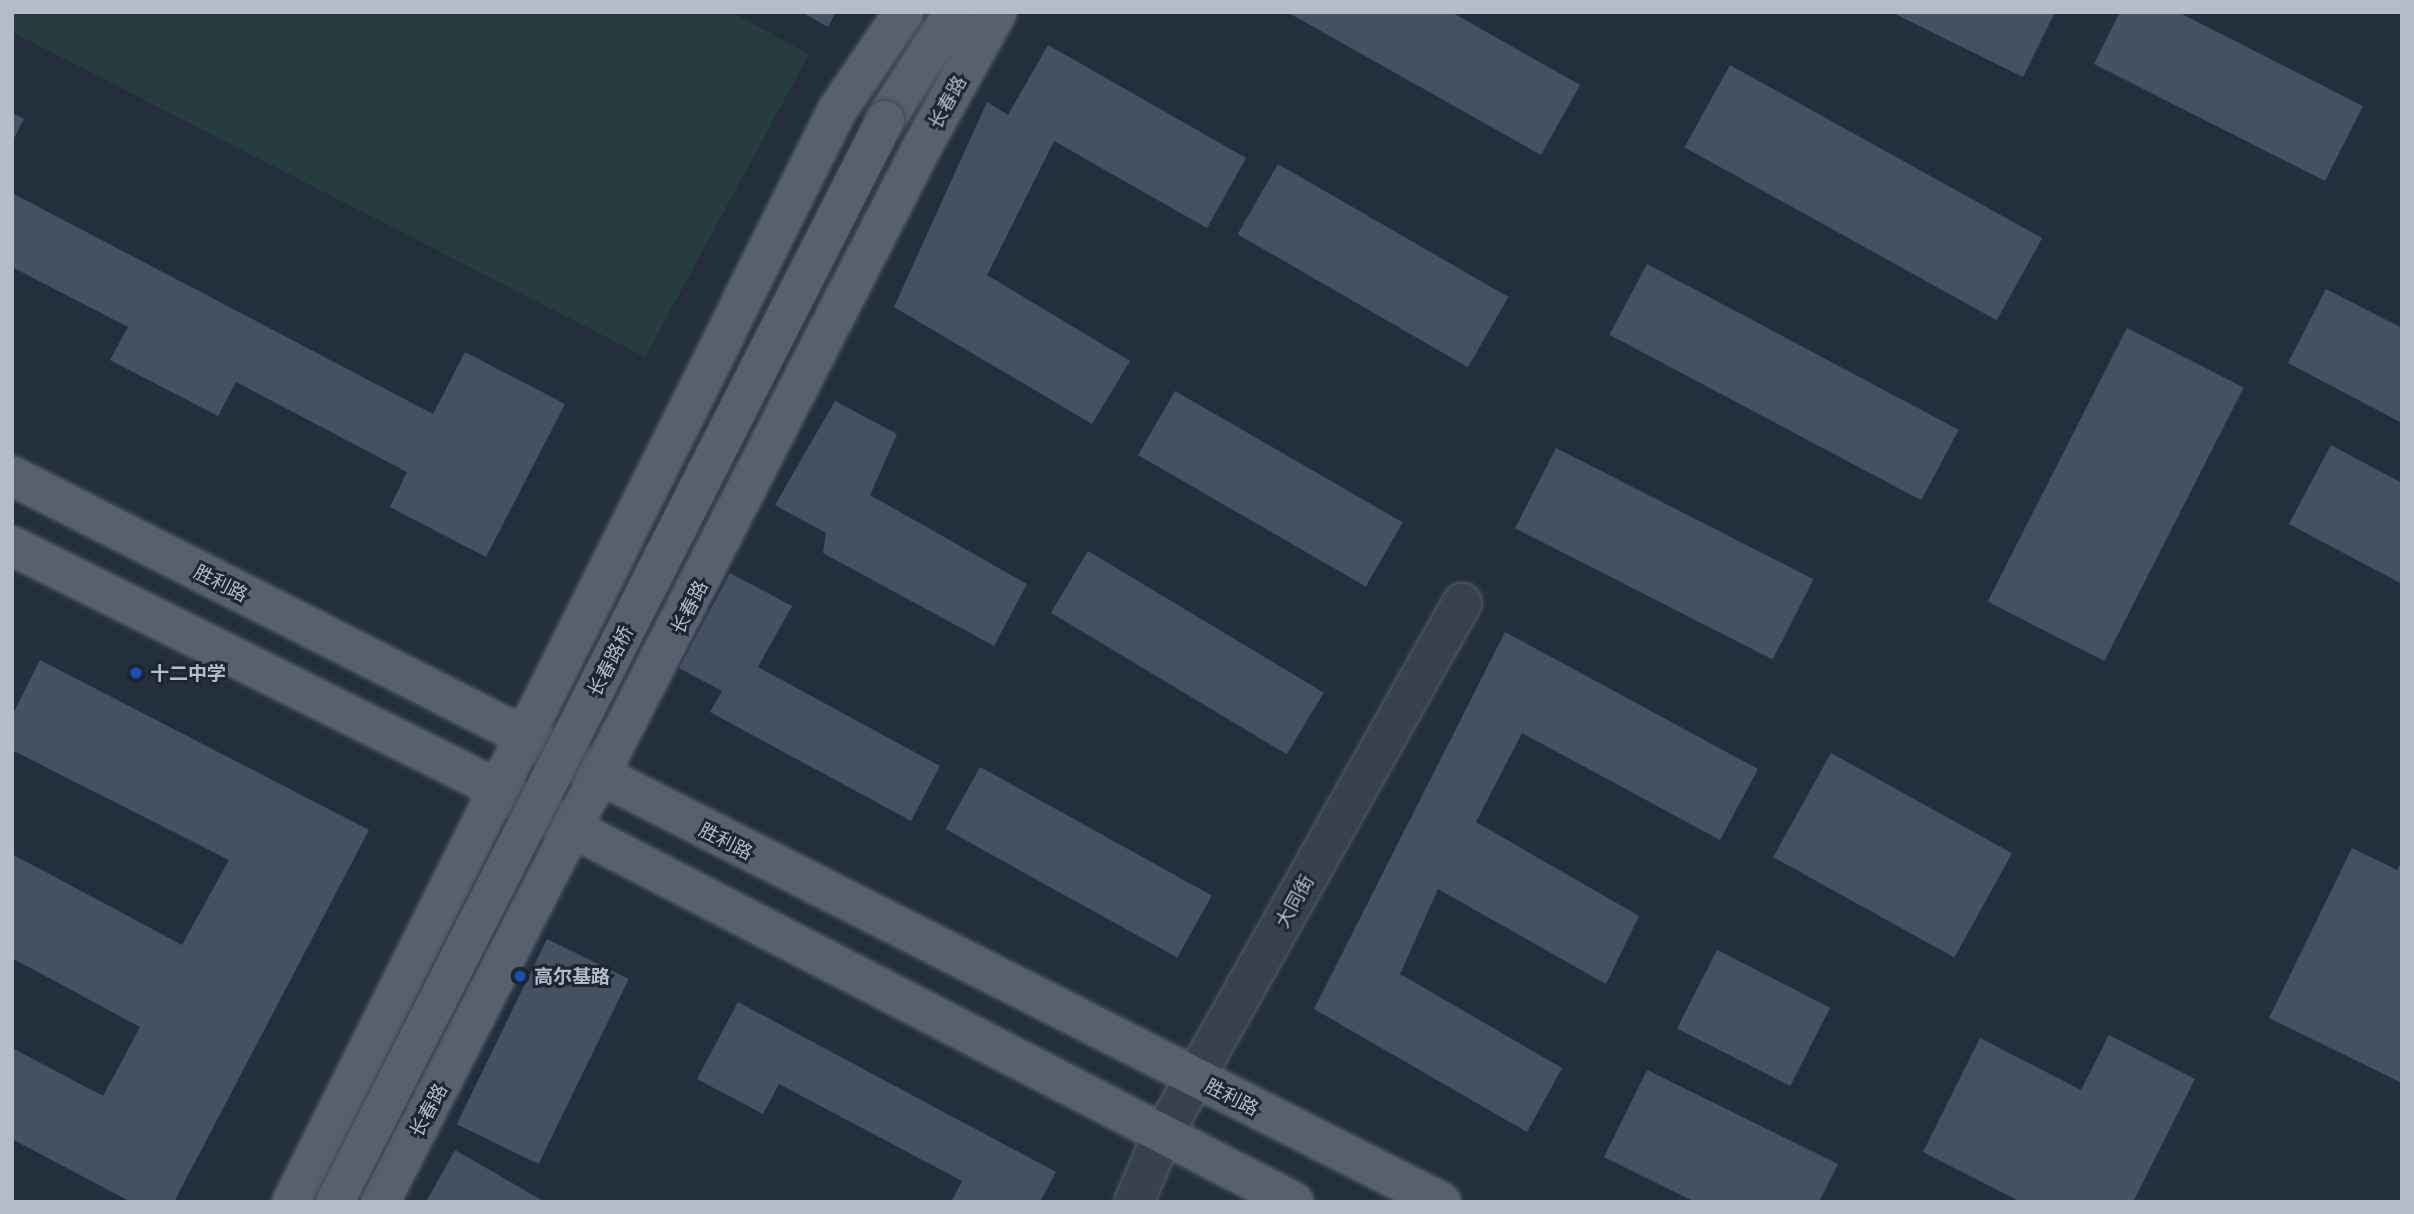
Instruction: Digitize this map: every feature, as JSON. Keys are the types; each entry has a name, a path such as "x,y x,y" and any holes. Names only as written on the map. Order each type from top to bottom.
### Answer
{"main road":[{"path":"292,1202 838,109 904,12"},
{"name":"长春路桥","path":"335,1202 886,121 954,12"},
{"name":"长春路","path":"380,1202 602,778 922,147 997,12"},
{"name":"胜利路","path":"12,476 1194,1079 1441,1202"},
{"path":"12,546 499,790 574,832 1114,1104 1162,1136 1294,1202"}],"street":[{"name":"大同街","path":"1134,1202 1162,1136 1462,603"}],"green space":[{"path":"15,12 731,12 809,54 645,357 12,32"}],"building":[{"path":"802,12 836,12 828,27"},
{"path":"1287,12 1451,12 1580,85 1541,155"},
{"path":"1891,12 2055,12 2023,77"},
{"path":"2120,12 2178,12 2363,106 2325,181 2094,64"},
{"path":"1048,45 1246,158 1207,228 1054,141 987,275 1130,361 1092,424 894,307 987,102 1008,115"},
{"path":"1730,65 2042,238 1997,320 1684,147"},
{"path":"12,113 24,119 12,142"},
{"path":"1278,164 1508,297 1468,367 1238,234"},
{"path":"12,193 433,414 465,352 565,404 486,557 390,507 407,472 236,382 218,416 110,360 128,327 12,267"},
{"path":"1647,264 1959,430 1921,500 1609,335"},
{"path":"2326,289 2402,328 2402,423 2288,363"},
{"path":"2127,328 2244,387 2104,661 1988,602"},
{"path":"1175,391 1403,522 1366,587 1138,455"},
{"path":"835,401 897,434 870,495 1027,584 994,646 823,553 826,533 775,505"},
{"path":"2331,445 2402,483 2402,584 2289,524"},
{"path":"1556,448 1814,579 1773,659 1515,528"},
{"path":"1088,551 1324,693 1287,754 1051,613"},
{"path":"730,573 792,606 758,667 940,766 911,821 710,712 722,691 679,668"},
{"path":"1505,632 1758,769 1720,840 1522,733 1476,822 1639,916 1606,984 1438,889 1400,974 1562,1068 1527,1132 1314,1009"},
{"path":"40,660 369,830 174,1202 131,1202 12,1139 12,1048 103,1096 140,1027 12,958 12,854 182,945 229,860 12,750 12,716"},
{"path":"1831,753 2012,853 1954,957 1773,857"},
{"path":"980,767 1212,895 1177,958 946,829"},
{"path":"2352,848 2397,870 2402,860 2402,1083 2269,1018"},
{"path":"547,939 629,979 538,1164 457,1124"},
{"path":"1717,950 1830,1008 1790,1086 1677,1028"},
{"path":"738,1002 1056,1172 1040,1202 951,1202 962,1181 779,1084 763,1114 697,1079"},
{"path":"2109,1035 2195,1079 2133,1202 2021,1202 1923,1152 1980,1038 2081,1090"},
{"path":"1647,1070 1838,1164 1819,1202 1695,1202 1604,1157"},
{"path":"455,1150 545,1202 426,1202"}],"place":[{"name":"十二中学","path":"136,673"},
{"name":"高尔基路","path":"520,976"}]}
